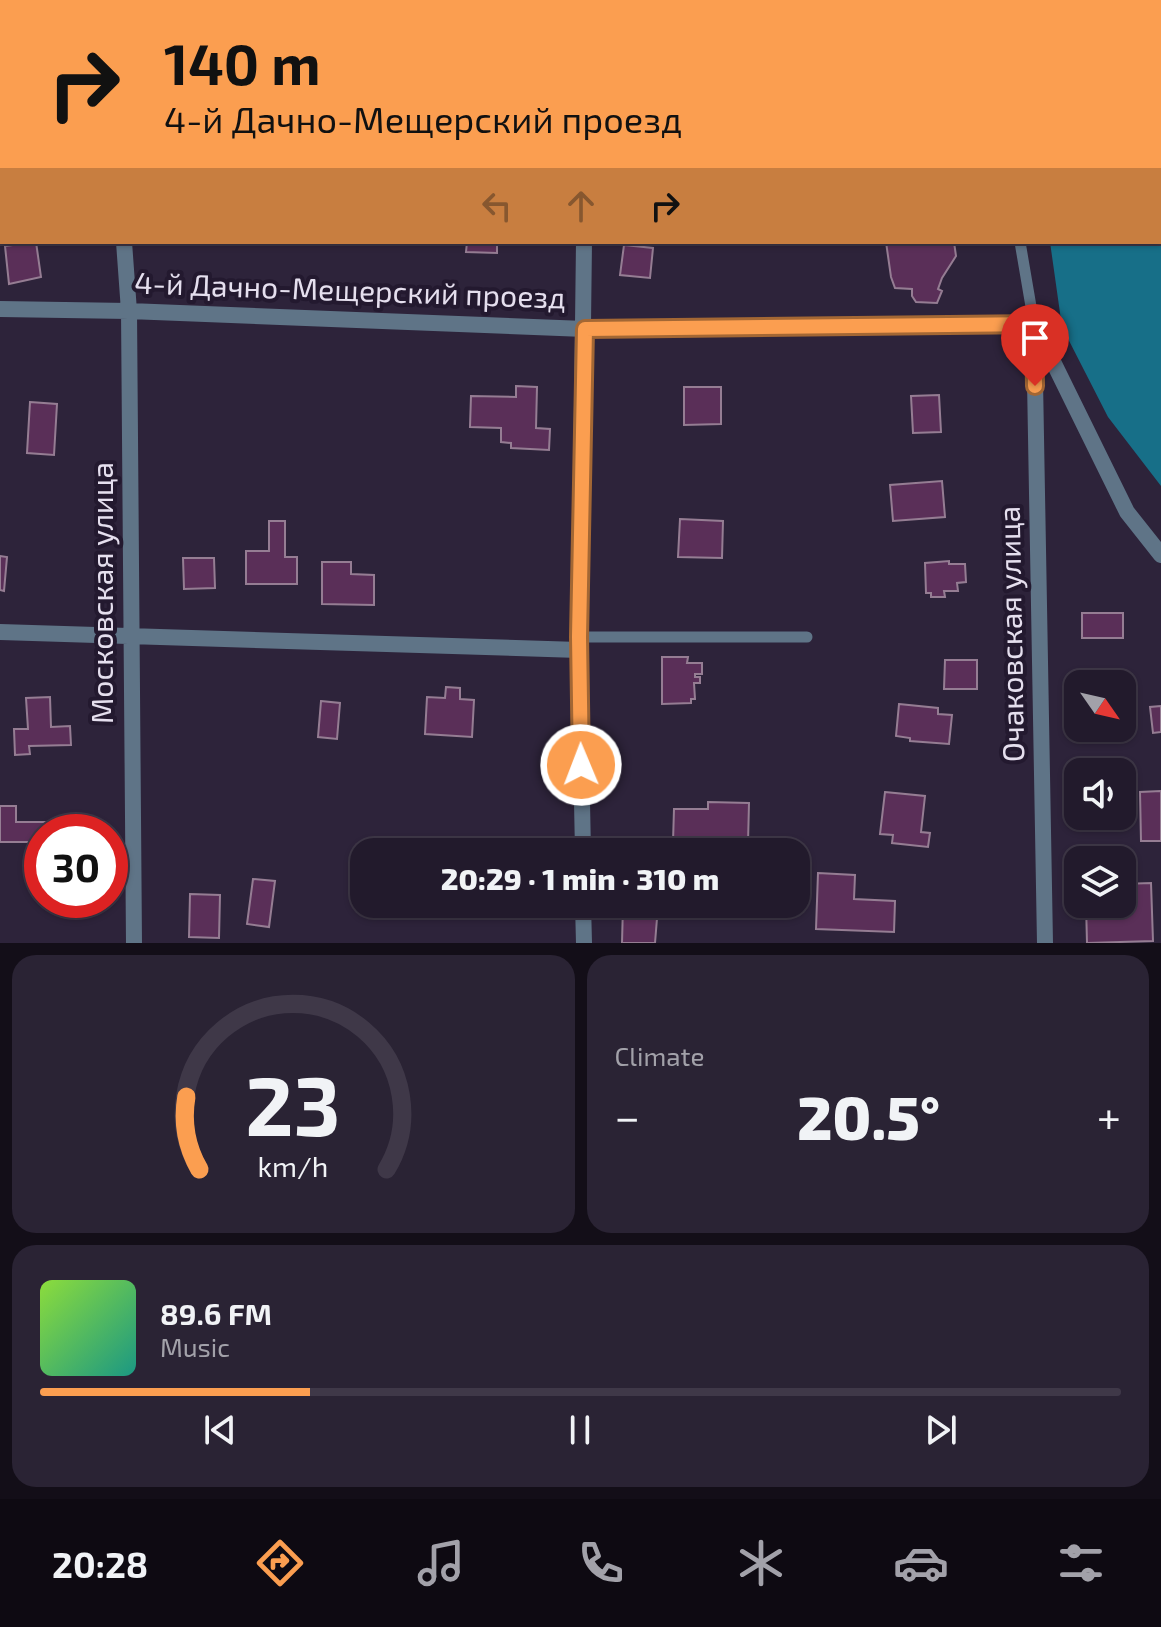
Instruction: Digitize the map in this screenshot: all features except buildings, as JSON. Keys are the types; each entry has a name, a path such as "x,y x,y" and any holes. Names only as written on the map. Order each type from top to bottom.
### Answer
{"street":[{"name":"Московская улица","path":"124,244 129,311 134,943"},
{"path":"583,838 579,643 584,244"},
{"name":"4-й Дачно-Мещерский проезд","path":"0,309 129,311 585,329 1034,324"},
{"path":"1034,324 1127,512 1161,555"},
{"name":"Очаковская улица","path":"1034,324 1045,943"},
{"path":"0,632 579,643"},
{"path":"583,918 584,943"}],"lane":[{"path":"1020,244 1034,324"},
{"path":"579,643 807,637"}],"water":[{"path":"1050,244 1161,244 1161,486 1108,417 1062,327"}],"route":[{"path":"581,765 579,637 585,329 1034,324 1035,386"}]}
